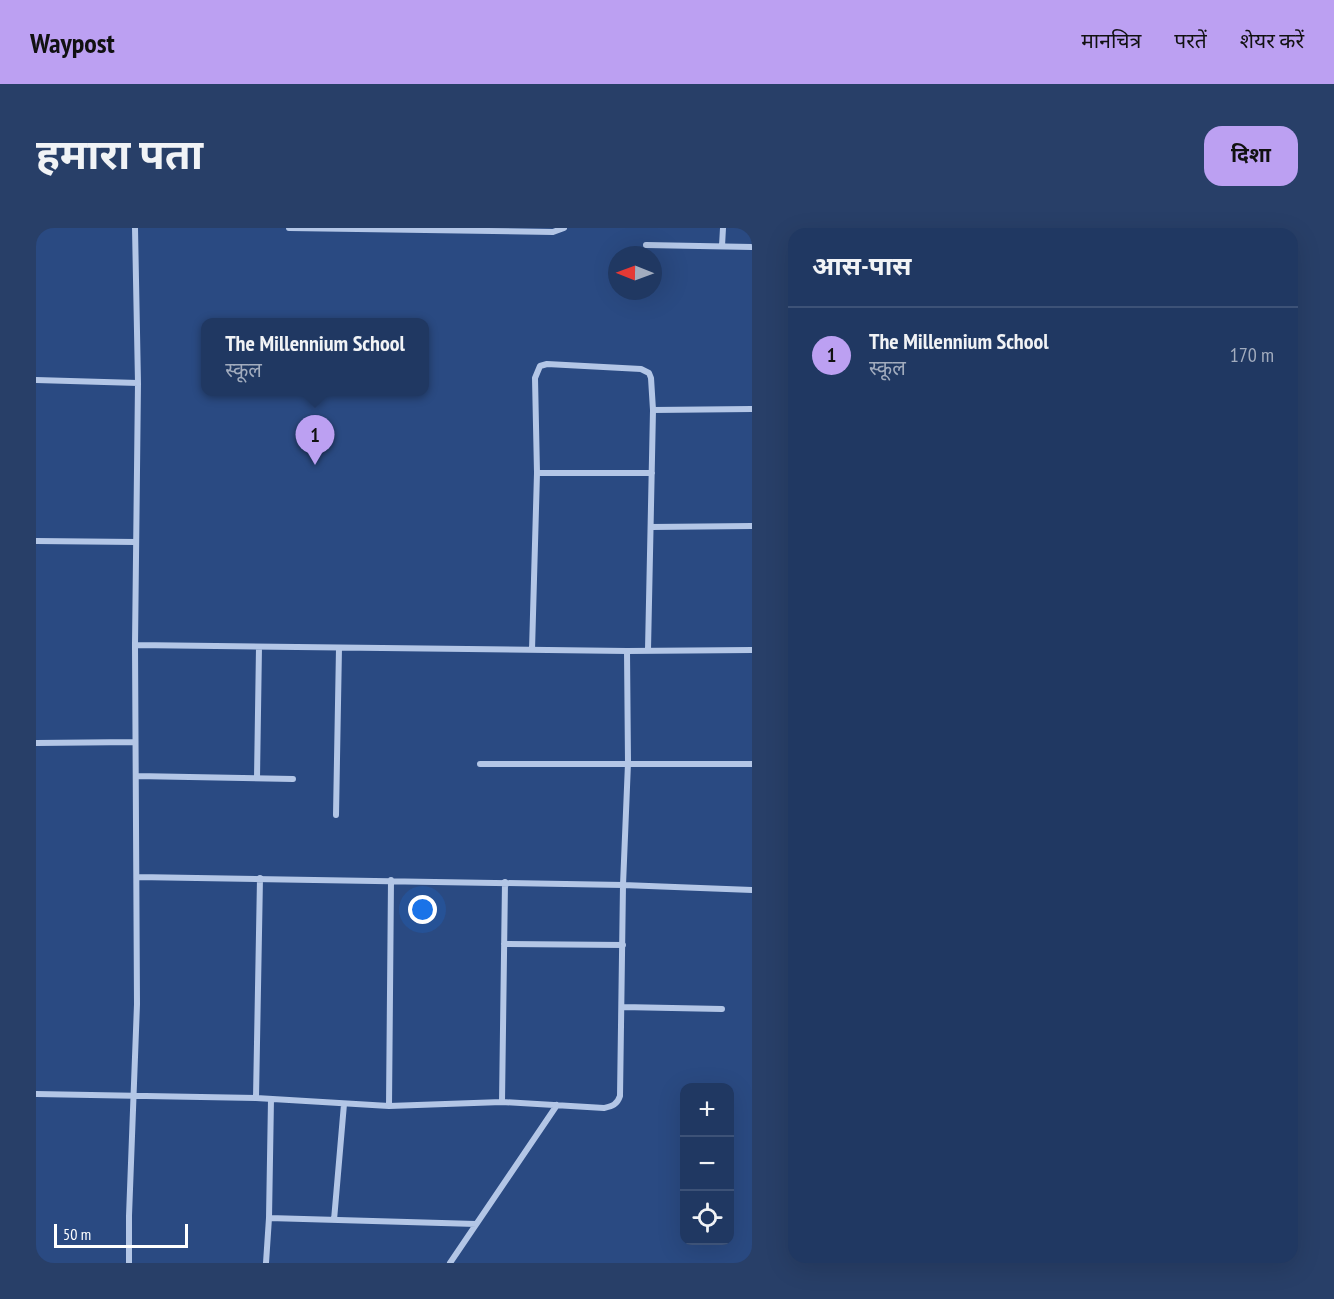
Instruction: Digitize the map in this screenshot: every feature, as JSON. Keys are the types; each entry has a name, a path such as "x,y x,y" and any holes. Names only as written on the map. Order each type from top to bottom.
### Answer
{"street":[{"path":"129,1263 137,1004 135,645 138,383 135,228"},
{"path":"289,228 553,232 564,228"},
{"path":"722,246 723,228"},
{"path":"646,245 752,247"},
{"path":"532,650 537,473 535,378 540,366 547,364 644,370 651,378 653,410 648,650"},
{"path":"36,380 138,383"},
{"path":"653,410 752,409"},
{"path":"537,473 652,473"},
{"path":"651,527 752,526"},
{"path":"36,541 136,542"},
{"path":"135,645 627,651 752,650"},
{"path":"257,778 259,647"},
{"path":"336,815 339,648"},
{"path":"36,1094 256,1098 389,1106 502,1102 604,1108 617,1103 620,1096 623,885 628,763 627,651"},
{"path":"36,743 135,742"},
{"path":"480,764 752,764"},
{"path":"136,776 292,778"},
{"path":"137,877 505,882 752,891"},
{"path":"256,1098 260,878"},
{"path":"389,1106 391,880"},
{"path":"502,1102 505,882"},
{"path":"504,944 622,945"},
{"path":"622,1007 722,1009"},
{"path":"266,1263 271,1099"},
{"path":"334,1220 344,1104"},
{"path":"450,1263 557,1105"},
{"path":"269,1218 476,1224"}],"place":[{"name":"The Millennium School","path":"315,465"}]}
